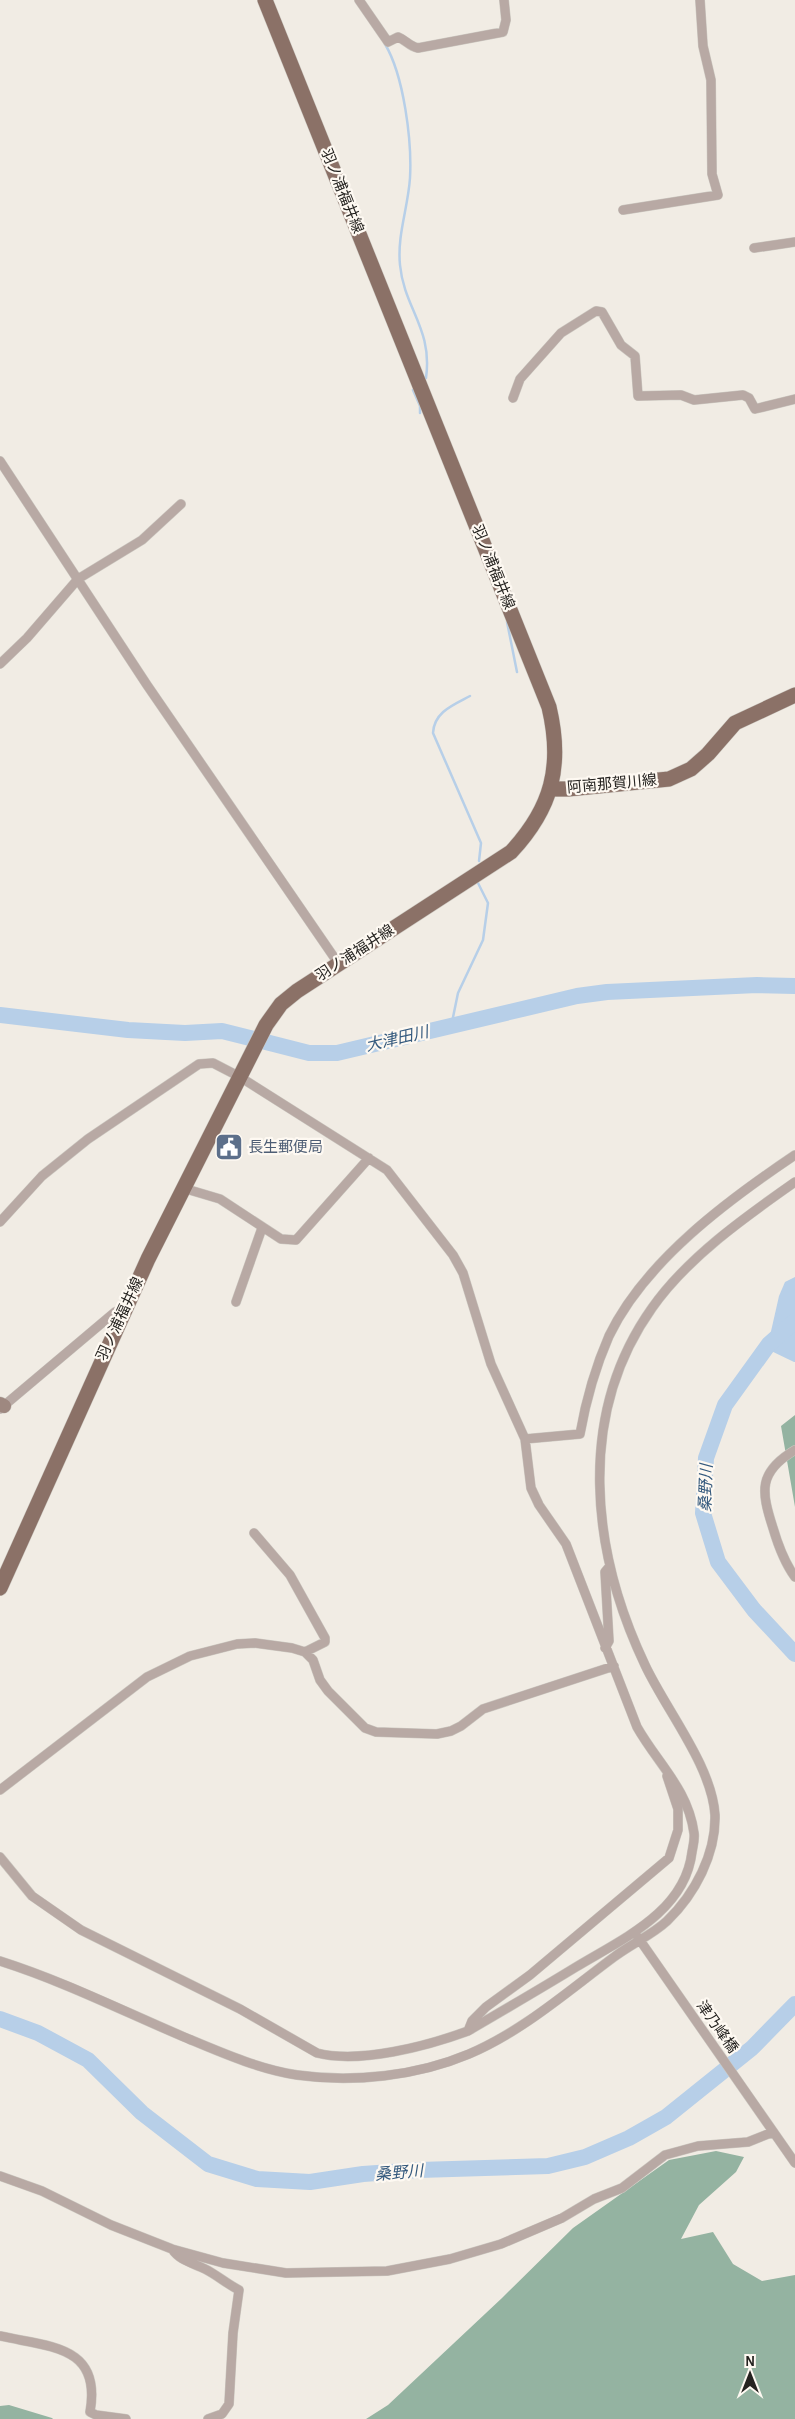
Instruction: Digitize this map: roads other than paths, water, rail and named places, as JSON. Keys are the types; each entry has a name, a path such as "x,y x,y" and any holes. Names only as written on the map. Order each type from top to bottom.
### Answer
{"main road":[{"name":"羽ノ浦福井線","path":"0,1588 126,1307 182,1188 266,1025 281,1004 338,963 511,852 530,832 551,789 555,732 549,707 265,0"},
{"name":"阿南那賀川線","path":"551,789 669,779 691,768 708,754 735,724 795,696"}],"street":[{"path":"359,0 388,42 398,37 410,46 418,48 503,32 506,20 504,0"},
{"path":"623,210 718,195 712,174 711,80 703,46 700,0"},
{"path":"754,248 795,242"},
{"path":"512,398 520,379 561,333 596,310 602,312 621,345 635,356 638,396 681,395 694,400 743,395 749,398 755,409 795,399"},
{"path":"0,461 248,833 338,963"},
{"path":"0,664 27,638 78,579 142,540 182,504"},
{"path":"0,1222 42,1176 88,1139 199,1064 213,1062 387,1170 454,1255 463,1273 491,1364 525,1439 531,1488 539,1505 566,1544 637,1727 682,1792 694,1835 691,1863 683,1884 640,1940 468,2031 440,2041 372,2055 326,2055 317,2053 240,2009 81,1930 32,1896 0,1857"},
{"path":"525,1439 580,1434 594,1372 610,1334 630,1302 676,1248 750,1186 795,1155"},
{"path":"182,1188 220,1199 281,1239 296,1240 370,1158"},
{"path":"0,1961 40,1974 226,2054 263,2067 297,2075 339,2078 385,2075 426,2068 469,2055 514,2032 665,1923 689,1896 706,1865 712,1842 715,1813 708,1784 699,1759 654,1684 631,1636 610,1566 602,1526 598,1488 600,1452 609,1399 629,1345 652,1306 682,1273 742,1220 795,1182"},
{"path":"236,1302 262,1228"},
{"path":"1,1406 115,1312 126,1307"},
{"path":"795,1450 778,1460 768,1476 763,1499 780,1550 795,1577"},
{"path":"254,1533 290,1574 325,1638 326,1642 305,1652"},
{"path":"606,1648 609,1641 606,1572 610,1566"},
{"path":"0,1790 147,1676 171,1663 237,1644 255,1643 292,1648 305,1652 314,1660 320,1680 328,1690 364,1728 376,1732 418,1734 451,1731 461,1726 483,1709 614,1666"},
{"path":"468,2031 472,2021 486,2007 530,1974 669,1858 678,1830 678,1809 666,1771"},
{"name":"津乃峰橋","path":"640,1940 795,2163"},
{"path":"0,2176 42,2191 112,2225 172,2249 223,2263 286,2273 387,2271 450,2259 501,2244 562,2218 594,2199 622,2188 665,2155 698,2146 748,2142 773,2132"},
{"path":"172,2249 177,2257 207,2270 220,2281 239,2290 229,2404 222,2414 208,2419"},
{"path":"0,2336 70,2352 80,2360 92,2384 90,2412 96,2415 126,2419"}],"water":[{"path":"795,1277 794,1362 767,1349 779,1296 785,1282"}],"waterway":[{"path":"385,44 392,57 402,91 408,128 410,178 399,254 407,294 422,332 427,361 426,378"},
{"path":"413,390 420,406 420,413"},
{"path":"507,622 517,672"},
{"path":"470,696 451,706 441,714 434,726 433,733 481,843 479,861"},
{"path":"451,1027 458,993 483,940 488,903 478,883"},
{"name":"大津田川","path":"0,1015 128,1030 185,1033 222,1031 309,1053 337,1053 577,996 607,992 757,985 795,986"},
{"name":"桑野川","path":"795,1321 769,1344 725,1405 706,1458 703,1513 718,1562 754,1610 795,1654"},
{"name":"桑野川","path":"0,2019 38,2033 88,2060 142,2113 208,2164 257,2179 310,2182 363,2174 419,2170 548,2166 585,2157 629,2138 666,2117 752,2048 795,2004"}],"place":[{"name":"長生郵便局","path":"229,1147"}]}
